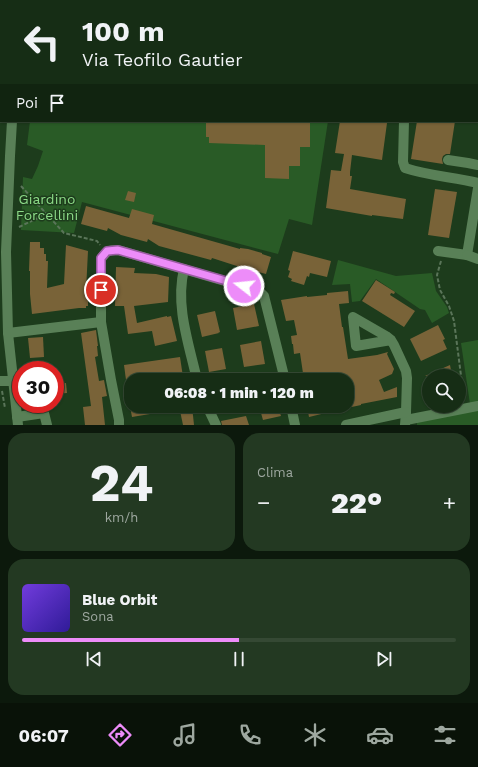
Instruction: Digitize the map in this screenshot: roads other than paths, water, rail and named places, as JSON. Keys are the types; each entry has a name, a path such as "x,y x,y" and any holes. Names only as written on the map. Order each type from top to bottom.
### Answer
{"street":[{"path":"12,122 3,252 12,371"},
{"path":"404,122 403,162 405,168 417,172 478,182"},
{"path":"448,160 478,165"},
{"path":"467,255 478,188"},
{"path":"119,425 101,322 101,258 107,251 118,250 259,291 264,296 282,373"},
{"path":"441,252 467,255 478,259"},
{"path":"184,269 182,279 182,313 195,373"},
{"path":"8,333 101,322"},
{"path":"391,340 406,371 406,419"},
{"path":"0,381 12,381"},
{"path":"346,425 406,419 478,406"},
{"path":"18,421 44,413 47,425"},
{"path":"211,413 216,425"},
{"path":"292,413 295,425"}],"park label":[{"name":"Giardino Forcellini","path":"47,208"}]}
